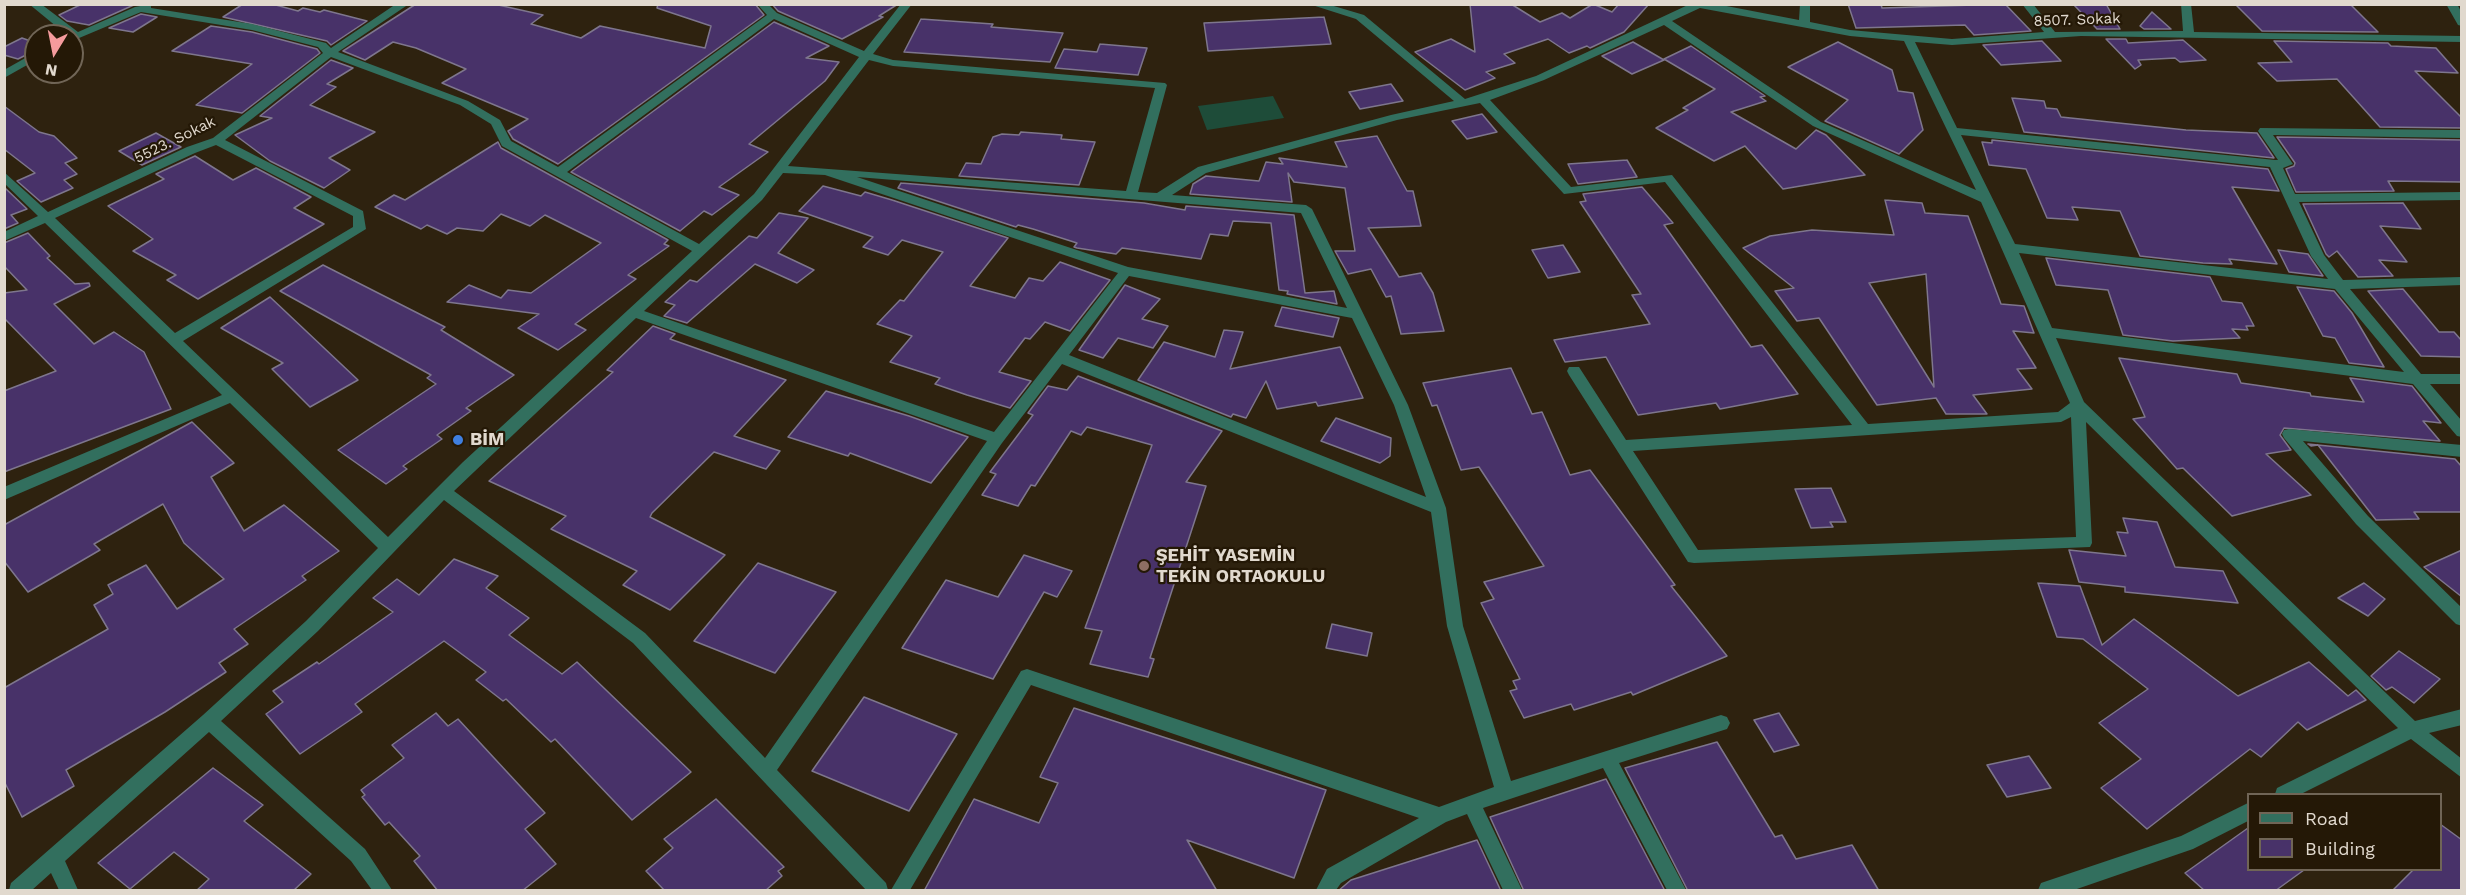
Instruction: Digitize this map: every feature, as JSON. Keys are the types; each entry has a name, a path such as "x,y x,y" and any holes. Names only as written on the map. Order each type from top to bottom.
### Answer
{"street":[{"path":"34,4 58,24"},
{"name":"5523. Sokak","path":"4,237 191,150 217,141 330,53 404,4"},
{"path":"18,891 209,722 312,626 443,491 758,197 907,4"},
{"path":"1314,4 1360,16 1463,103"},
{"path":"1360,16 1365,4"},
{"path":"1804,25 1805,4"},
{"path":"2026,4 2052,35"},
{"path":"2186,4 2189,34"},
{"path":"2451,4 2462,23"},
{"path":"1160,197 1202,170 1395,117 1483,99 1540,78 1697,5"},
{"name":"8507. Sokak","path":"1697,5 1850,33 1952,42 2081,33 2462,39"},
{"path":"84,33 144,7 252,27 322,45 330,53 464,104 496,122 506,143 700,250"},
{"path":"557,173 768,10 866,56 893,63 1161,85 1131,194"},
{"path":"1664,21 1817,124 1987,200"},
{"path":"1574,371 1694,557 2084,543 2078,405 2010,248 1908,39"},
{"path":"4,75 24,62"},
{"path":"1483,99 1568,191 1668,178 1864,430"},
{"path":"1953,130 2275,164 2287,164 2264,131 2462,134"},
{"path":"175,339 360,229 359,214 217,141"},
{"path":"2275,164 2318,256 2339,285 2462,432"},
{"path":"780,169 1306,209 1401,405 1438,508 1455,626 1505,791"},
{"path":"826,171 1126,271 1355,314"},
{"path":"4,176 388,547"},
{"path":"2291,198 2462,196"},
{"path":"2010,248 2339,285 2462,281"},
{"path":"765,773 997,439 1126,271"},
{"path":"634,312 997,439"},
{"path":"2046,332 2417,379 2462,379"},
{"path":"1059,357 1438,508"},
{"path":"4,494 233,396"},
{"path":"1623,446 2061,417 2078,405"},
{"path":"2078,405 2412,730 2462,770"},
{"path":"2462,451 2289,434 2362,520 2462,619"},
{"path":"443,491 639,638 879,891"},
{"path":"900,891 1027,676 1439,816"},
{"path":"2288,793 2412,730 2462,717"},
{"path":"209,722 358,855 383,891"},
{"path":"1326,891 1334,876 1439,816 1505,791 1721,723"},
{"path":"1607,759 1677,891"},
{"path":"1471,803 1514,891"},
{"path":"2048,891 2186,843 2247,812"},
{"path":"54,858 69,891"}],"green space":[{"path":"1273,96 1284,118 1207,130 1198,106"}],"building":[{"path":"82,4 136,4 89,25 67,21 59,15"},
{"path":"243,4 272,4 298,11 303,8 320,12 324,10 367,21 331,45 327,41 223,17"},
{"path":"416,4 494,4 543,15 531,24 581,38 600,26 705,48 711,26 657,8 658,4 755,4 764,15 558,164 513,139 508,131 528,119 442,83 466,69 416,48 393,42 365,60 343,51"},
{"path":"772,4 898,4 879,16 883,17 842,39 778,11"},
{"path":"1470,4 1511,4 1540,22 1562,13 1570,18 1593,4 1612,12 1619,4 1649,4 1624,32 1590,48 1587,46 1569,53 1548,39 1504,54 1515,63 1486,72 1495,78 1465,90 1415,52 1451,39 1475,52"},
{"path":"1848,4 1881,4 1882,8 2005,4 2031,31 1974,35 1965,25 1856,28"},
{"path":"2073,4 2106,4 2120,29 2097,29"},
{"path":"2235,4 2350,4 2378,32 2262,31"},
{"path":"2152,12 2171,29 2144,29 2140,26"},
{"path":"141,14 157,17 133,32 109,28"},
{"path":"1324,17 1331,44 1208,51 1204,23"},
{"path":"921,19 993,24 991,27 1063,33 1050,62 904,52"},
{"path":"774,22 829,46 806,58 839,62 825,81 749,144 768,152 719,187 739,195 712,215 704,211 680,231 571,172"},
{"path":"211,26 252,32 317,49 320,53 242,113 196,105 252,64 172,51"},
{"path":"24,39 24,56 18,59 4,55 4,47"},
{"path":"2106,39 2126,39 2128,43 2183,40 2206,60 2180,62 2175,58 2138,60 2141,65 2135,69"},
{"path":"2042,41 2061,61 2001,65 1983,45"},
{"path":"2274,41 2388,43 2391,46 2436,48 2458,73 2415,71 2462,118 2462,128 2380,127 2337,79 2277,81 2258,63 2292,62"},
{"path":"1633,42 1664,60 1632,74 1602,56"},
{"path":"1838,42 1892,70 1898,91 1913,93 1923,130 1899,154 1825,121 1848,100 1788,67"},
{"path":"1100,44 1147,48 1138,75 1055,68 1064,49 1097,52"},
{"path":"1691,46 1765,96 1760,97 1766,101 1731,112 1796,149 1816,130 1826,135 1865,175 1783,189 1745,146 1714,161 1656,128 1688,110 1683,108 1715,89 1664,59"},
{"path":"331,60 353,68 327,84 336,87 310,105 375,132 329,158 350,170 324,188 270,161 235,135 272,118 260,116"},
{"path":"1391,84 1403,101 1360,109 1349,92"},
{"path":"2012,98 2044,101 2046,108 2057,109 2061,117 2186,130 2257,133 2274,158 2024,132"},
{"path":"4,106 39,132 54,136 77,158 65,163 77,174 64,180 73,188 41,202 17,181 35,173 4,149"},
{"path":"1482,114 1497,132 1467,139 1452,121"},
{"path":"1021,132 1062,135 1061,139 1095,142 1079,185 959,176 966,163 981,164 993,137 1002,134 1019,135"},
{"path":"156,133 181,147 142,165 119,151"},
{"path":"1377,136 1407,191 1413,191 1421,226 1368,228 1399,277 1421,273 1433,293 1444,331 1401,334 1391,296 1386,297 1371,269 1348,274 1335,251 1355,251 1345,188 1294,182 1288,173 1292,202 1190,194 1193,184 1206,176 1259,181 1266,162 1283,164 1279,158 1347,167 1335,142"},
{"path":"2277,137 2462,140 2462,182 2388,181 2394,191 2296,192 2286,169 2294,166 2295,163"},
{"path":"1992,140 2268,169 2279,191 2232,187 2277,264 2229,259 2232,264 2203,263 2140,256 2120,211 2072,207 2078,220 2047,218 2026,169 1989,165 1982,142 1992,143"},
{"path":"498,142 501,148 668,240 664,244 669,246 628,275 636,279 575,324 586,330 558,350 518,328 539,314 447,302 469,285 501,298 508,290 531,293 601,243 545,215 530,226 501,214 483,231 457,228 447,234 427,225 421,229 375,207 394,195 405,200"},
{"path":"195,156 233,180 256,168 311,197 294,208 324,224 198,299 167,280 176,275 133,251 153,239 108,206 164,179 156,174"},
{"path":"1627,160 1637,177 1578,184 1568,164"},
{"path":"901,183 1144,203 1185,210 1186,206 1294,215 1305,293 1334,291 1337,304 1287,294 1288,291 1279,290 1271,223 1233,221 1228,236 1210,234 1201,259 1122,248 1116,254 1077,248 1074,247 1077,243 1018,225 1016,227 898,188"},
{"path":"823,186 861,196 865,192 1008,238 970,286 1015,298 1029,278 1043,281 1060,262 1110,280 1070,331 1045,322 1030,339 1025,338 999,372 1031,381 1010,408 967,395 935,384 940,378 890,362 912,336 877,324 900,300 904,301 943,252 902,240 888,255 863,247 873,237 799,211"},
{"path":"4,187 27,209 11,215 18,223 4,229"},
{"path":"1642,187 1673,223 1664,225 1751,347 1762,345 1798,394 1720,409 1716,403 1638,415 1606,357 1565,362 1554,340 1650,324 1632,295 1641,294 1580,202 1586,201 1583,194"},
{"path":"1885,200 1922,203 1925,213 1968,216 2001,304 2024,306 2034,333 2013,331 2036,368 2017,369 2032,389 1973,395 1987,414 1946,414 1936,398 1877,405 1819,318 1797,321 1775,291 1794,288 1743,248 1770,236 1812,230 1894,235","holes":["1926,274 1934,387 1869,283"]},
{"path":"2403,203 2421,229 2380,226 2407,262 2379,260 2393,276 2358,277 2337,251 2329,257 2326,254 2303,204"},
{"path":"779,213 808,218 778,253 814,270 797,283 755,264 687,323 664,316 675,305 665,302 690,280 697,282 749,236 757,238"},
{"path":"28,233 50,256 47,258 75,284 89,283 90,286 54,304 94,344 114,332 144,352 171,409 4,472 4,391 56,371 4,318 4,293 27,290 4,266 4,243"},
{"path":"1563,245 1580,272 1548,278 1532,250"},
{"path":"2278,250 2308,254 2323,276 2289,272"},
{"path":"2046,258 2210,277 2222,301 2242,303 2254,326 2246,326 2248,330 2232,329 2240,338 2173,341 2123,335 2108,290 2056,285"},
{"path":"323,265 445,327 441,330 514,375 466,408 471,411 437,435 442,439 403,466 407,469 386,484 338,450 436,384 427,378 431,375 280,291"},
{"path":"1125,285 1160,299 1142,319 1168,326 1153,348 1118,338 1103,358 1079,350"},
{"path":"2297,287 2334,291 2352,313 2384,367 2349,363 2335,338 2323,336"},
{"path":"2403,289 2439,332 2454,332 2462,341 2462,357 2421,356 2368,291"},
{"path":"270,297 358,380 310,407 272,369 283,363 221,328"},
{"path":"1282,307 1339,318 1333,337 1275,326"},
{"path":"653,326 675,334 670,339 786,380 734,436 780,451 766,469 714,452 652,513 650,517 725,555 670,610 623,585 637,571 551,529 566,516 489,481 613,372 607,370"},
{"path":"1224,330 1243,332 1230,369 1340,347 1363,398 1318,406 1316,402 1277,409 1266,381 1246,418 1233,414 1231,417 1138,380 1164,342 1215,357"},
{"path":"2119,358 2237,374 2241,383 2310,393 2311,396 2364,402 2350,378 2412,386 2441,423 2423,421 2440,441 2284,428 2280,435 2291,450 2266,454 2311,495 2232,516 2183,468 2177,469 2133,419 2145,417"},
{"path":"1511,368 1532,414 1542,412 1570,475 1590,470 1675,585 1671,586 1727,656 1633,695 1631,692 1574,710 1571,704 1524,718 1510,691 1517,689 1513,681 1520,679 1481,603 1494,599 1484,582 1544,566 1479,467 1461,470 1437,405 1432,406 1423,383"},
{"path":"1078,376 1222,431 1186,482 1206,486 1150,658 1154,659 1148,677 1090,664 1102,631 1085,628 1152,445 1087,427 1081,435 1071,431 1035,486 1031,485 1018,506 982,495 996,474 990,472 1033,415 1028,413 1048,386 1067,390"},
{"path":"826,391 968,437 931,483 850,453 848,456 788,437"},
{"path":"1336,418 1391,438 1390,456 1380,463 1321,441"},
{"path":"192,422 234,463 211,477 244,531 284,505 339,551 302,576 306,580 234,629 248,644 219,663 226,672 165,712 66,770 74,786 22,817 4,781 4,688 108,629 94,605 113,594 108,585 146,565 177,609 224,579 184,543 163,504 94,544 100,550 28,592 4,561 4,525"},
{"path":"2318,445 2455,459 2462,467 2462,512 2414,512 2419,519 2376,520"},
{"path":"1831,488 1846,522 1830,522 1833,527 1811,528 1795,489"},
{"path":"2123,518 2157,522 2175,567 2223,571 2238,603 2125,592 2125,587 2079,582 2069,550 2126,556 2117,532 2128,533"},
{"path":"2462,550 2462,597 2424,567"},
{"path":"1024,555 1072,571 1057,597 1044,592 993,679 902,648 946,580 998,597"},
{"path":"454,559 498,576 486,588 529,618 509,635 562,674 577,662 691,772 632,820 555,739 551,742 506,699 503,701 476,680 486,672 444,641 355,704 362,712 300,754 266,714 283,702 273,691 317,662 319,664 393,612 373,598 397,579 419,595"},
{"path":"758,563 836,592 775,673 694,641"},
{"path":"2038,583 2080,586 2102,645 2134,619 2238,696 2309,662 2348,696 2356,690 2366,700 2307,730 2298,722 2261,757 2250,749 2147,829 2101,788 2141,759 2099,723 2148,689 2083,639 2057,637"},
{"path":"2364,583 2385,599 2368,616 2338,598"},
{"path":"1332,624 1372,633 1367,656 1326,648"},
{"path":"2399,651 2440,679 2414,703 2392,687 2386,690 2371,676"},
{"path":"864,697 957,734 909,811 812,771"},
{"path":"1074,708 1326,790 1294,878 1187,840 1217,891 924,891 974,799 1039,823 1058,783 1040,777"},
{"path":"436,713 448,726 458,719 545,813 525,829 556,864 522,891 438,891 414,861 420,856 389,822 385,825 362,797 365,795 361,790 404,758 392,745"},
{"path":"1779,713 1799,745 1774,752 1754,720"},
{"path":"1717,742 1775,837 1782,835 1796,859 1852,845 1879,891 1688,891 1625,768"},
{"path":"2029,756 2051,788 2007,797 1987,765"},
{"path":"213,768 263,805 244,821 311,874 293,891 196,891 209,879 174,852 130,889 98,863"},
{"path":"1606,779 1665,891 1524,891 1490,817"},
{"path":"716,799 784,867 778,871 782,876 765,891 665,891 646,871 673,848 664,839"},
{"path":"2442,825 2462,840 2462,891 2392,891 2412,871 2442,871"},
{"path":"2247,829 2247,871 2303,871 2275,891 2205,891 2185,873"},
{"path":"1477,840 1501,891 1338,891 1351,880"}],"place":[{"name":"BİM","path":"458,440"},
{"name":"ŞEHİT YASEMİN TEKİN ORTAOKULU","path":"1144,566"}]}
